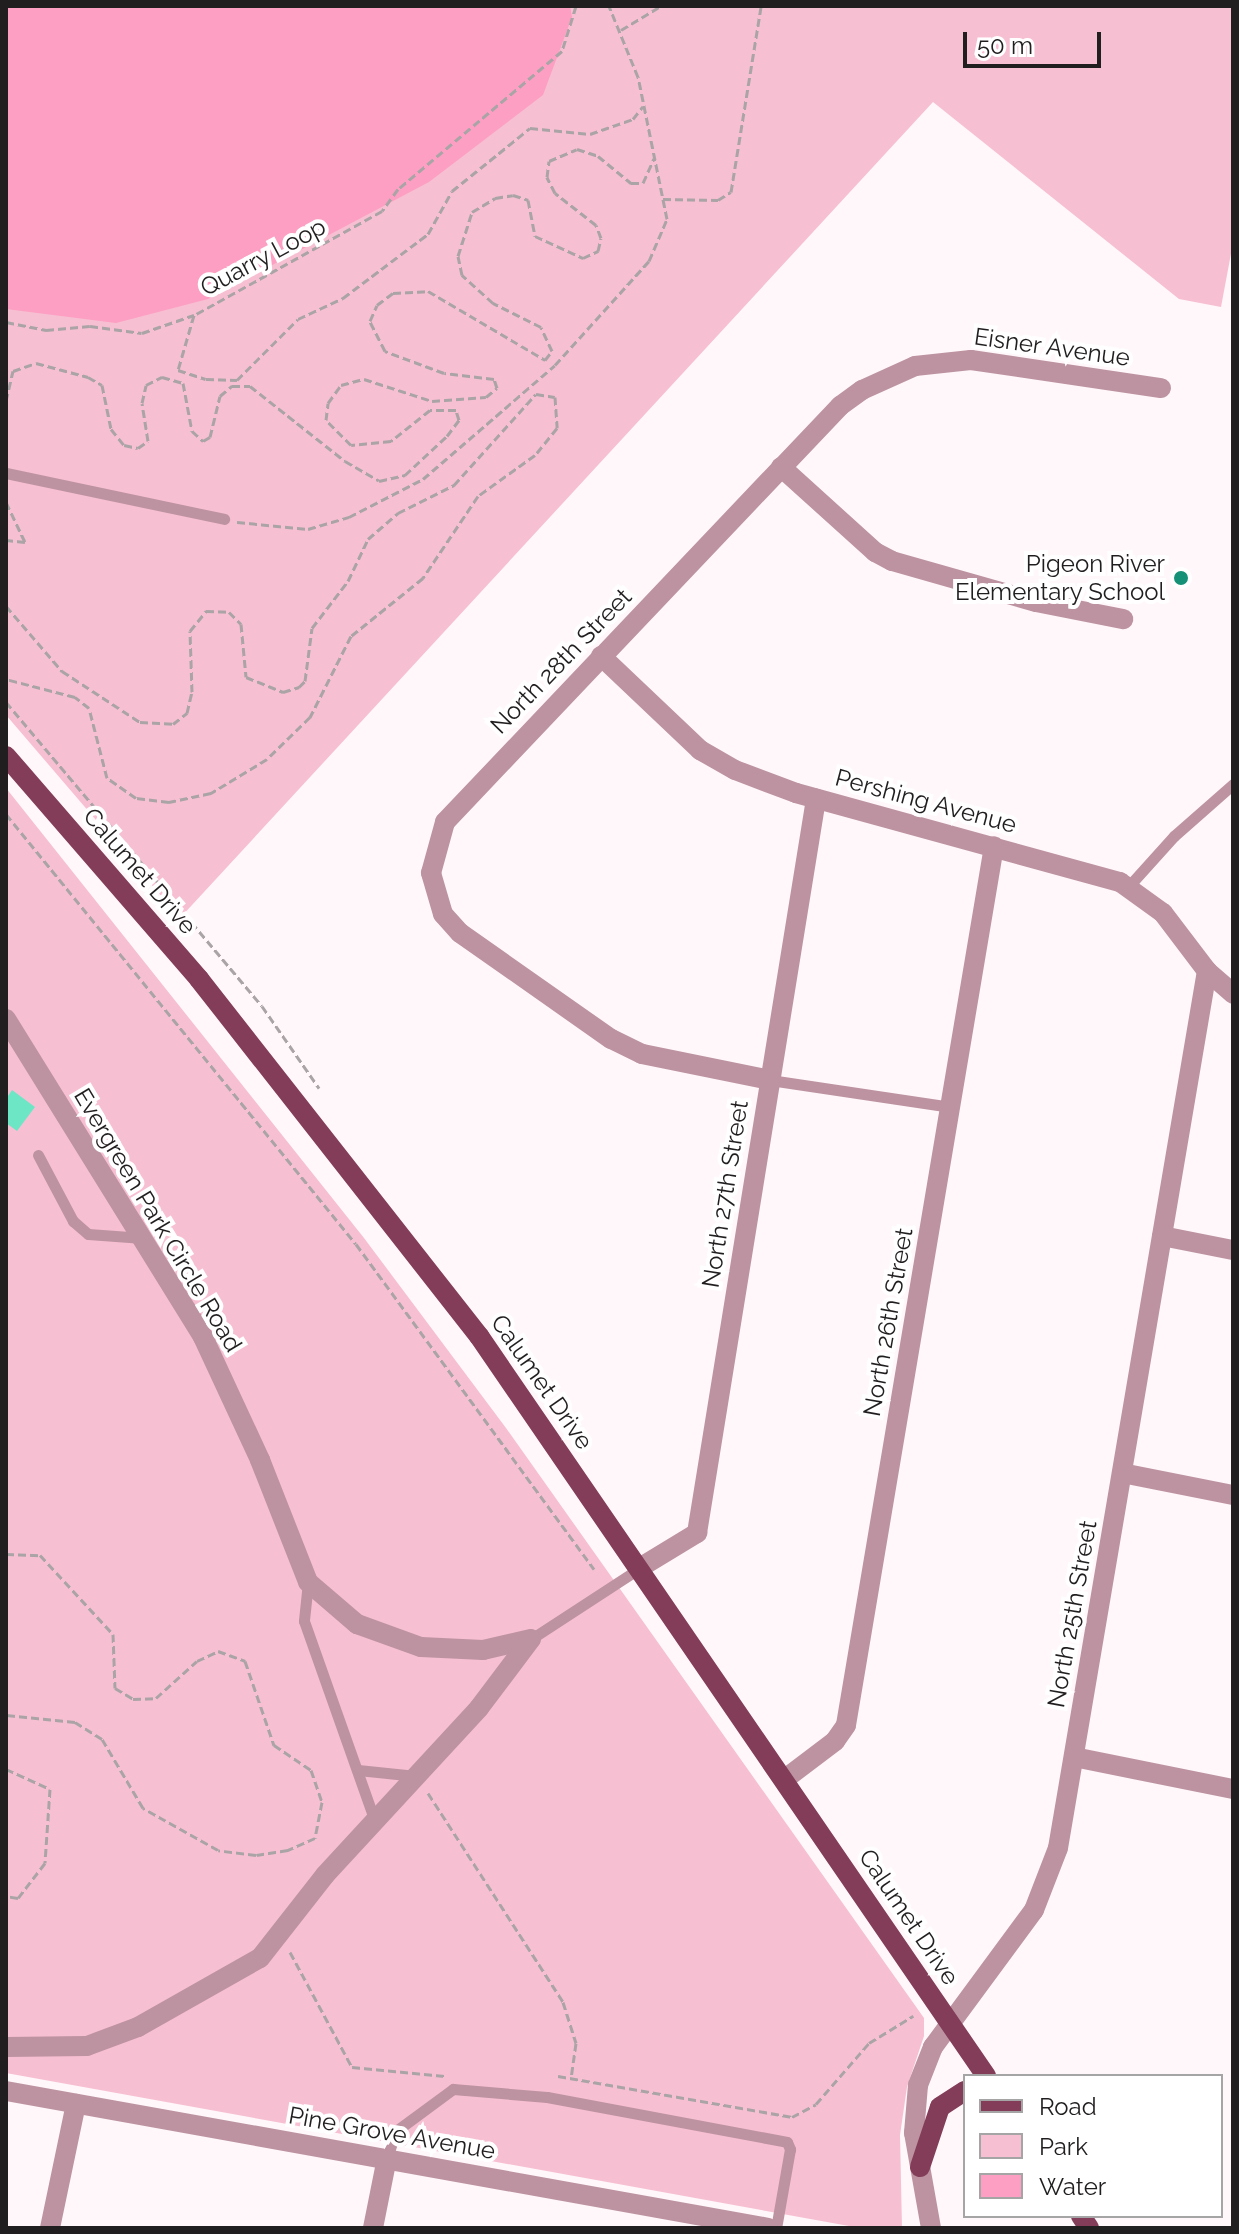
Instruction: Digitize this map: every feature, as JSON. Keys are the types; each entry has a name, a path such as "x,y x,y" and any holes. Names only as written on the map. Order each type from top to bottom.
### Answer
{"main road":[{"name":"Calumet Drive","path":"6,756 199,979 479,1336 641,1567 985,2074"},
{"path":"920,2167 940,2107 963,2092"}],"street":[{"name":"Eisner Avenue","path":"781,467 840,406 915,366 994,361 1161,388"},
{"path":"781,467 875,552 892,561 1008,595 1123,619"},
{"name":"North 28th Street","path":"770,1080 668,1063 621,1044 460,933 443,914 431,873 445,822 781,467"},
{"name":"Pershing Avenue","path":"601,656 719,763 816,799 1096,872 1128,887 1163,913 1207,971 1233,994"},
{"name":"North 27th Street","path":"641,1567 697,1533 816,799"},
{"name":"North 26th Street","path":"785,1779 835,1741 846,1725 994,846"},
{"name":"North 25th Street","path":"931,2228 914,2133 918,2085 927,2058 1034,1910 1058,1848 1207,971"},
{"name":"Evergreen Park Circle Road","path":"6,1019 203,1337 260,1460 308,1582 357,1624 421,1647 483,1650 531,1639"},
{"path":"1162,1236 1233,1250"},
{"path":"1122,1473 1233,1495"},
{"name":"Evergreen Park Circle Road","path":"6,2047 87,2046 138,2027 260,1958 325,1875 417,1776 531,1639"},
{"path":"1074,1757 1233,1789"},
{"name":"Pine Grove Avenue","path":"6,2091 387,2158 700,2221 769,2228"},
{"path":"50,2228 76,2104"},
{"path":"373,2228 387,2158"}],"lane":[{"path":"6,473 224,519"},
{"path":"1128,887 1174,836 1233,784"},
{"path":"770,1080 951,1107"},
{"path":"38,1155 73,1221 88,1234 126,1241 144,1238"},
{"name":"Evergreen Park Circle Road","path":"531,1639 641,1567"},
{"path":"308,1582 304,1621 375,1823"},
{"path":"358,1770 417,1776"},
{"path":"387,2158 396,2131 424,2106 458,2088 547,2097 787,2142 790,2149 776,2228"}],"path":[{"name":"Quarry Loop","path":"576,6 562,51 398,189 382,211 194,315 178,370 206,379 237,380 298,319 343,298 428,234 452,191 530,128 590,134 633,119 643,106"},
{"path":"224,519 308,529 349,517 423,479 555,365 649,261 663,237 663,199 643,106 621,30 609,6"},
{"path":"621,30 661,6"},
{"path":"663,199 712,201 731,192 761,6"},
{"path":"6,401 13,371 36,363 88,377 102,385 111,429 124,445 138,448 148,441 142,403 146,385 162,377 183,383 192,431 203,441 210,437 220,396 232,386 250,386 345,461 379,481 405,475 447,436 459,420 456,410 430,410 391,441 351,445 326,420 328,403 341,385 364,379 432,401 486,397 497,388 494,379 444,373 385,351 370,321 377,305 393,293 428,291 545,360 552,351 541,327 493,303 462,275 458,256 472,212 495,198 513,195 528,200 535,236 583,258 598,251 601,238 596,225 555,193 547,177 549,161 577,149 598,156 631,183 643,183 654,158"},
{"path":"6,322 46,330 90,326 142,333 194,315"},
{"path":"6,606 62,671 140,722 173,724 187,713 192,692 190,631 206,611 229,612 241,624 246,677 283,692 299,687 305,681 312,628 348,581 368,539 398,513 454,485 536,394 555,397 557,428 535,455 478,496 423,578 351,636 310,717 267,759 211,793 169,802 136,798 107,778 89,708 75,697 6,679"},
{"path":"6,502 25,542 6,540"},
{"path":"6,702 262,1006 319,1088"},
{"path":"6,814 338,1221 594,1569"},
{"path":"6,1554 40,1555 113,1634 115,1688 133,1699 156,1698 197,1661 218,1651 245,1661 274,1745 311,1770 322,1802 315,1838 288,1850 256,1855 218,1850 143,1808 102,1739 75,1722 6,1715"},
{"path":"588,1562 594,1558"},
{"path":"6,1769 50,1789 45,1863 18,1898 6,1896"},
{"path":"417,1776 563,2002 576,2043 571,2079"},
{"path":"279,1937 305,1975 352,2067 430,2072 454,2079 458,2088"},
{"path":"558,2076 792,2117 813,2107 869,2043 913,2016"}],"green space":[{"path":"6,6 1233,6 1233,243 1221,307 1179,299 933,102 180,918 6,715"},
{"path":"6,788 364,1238 506,1428 924,2018 924,2036 907,2087 900,2135 902,2228 860,2228 6,2073"}],"water":[{"path":"6,6 570,6 572,17 543,95 429,182 208,299 116,323 6,309"}],"building":[{"path":"12,1090 35,1107 17,1131 6,1123 6,1099"}],"place":[{"name":"Pigeon River Elementary School","path":"1181,578"}]}
